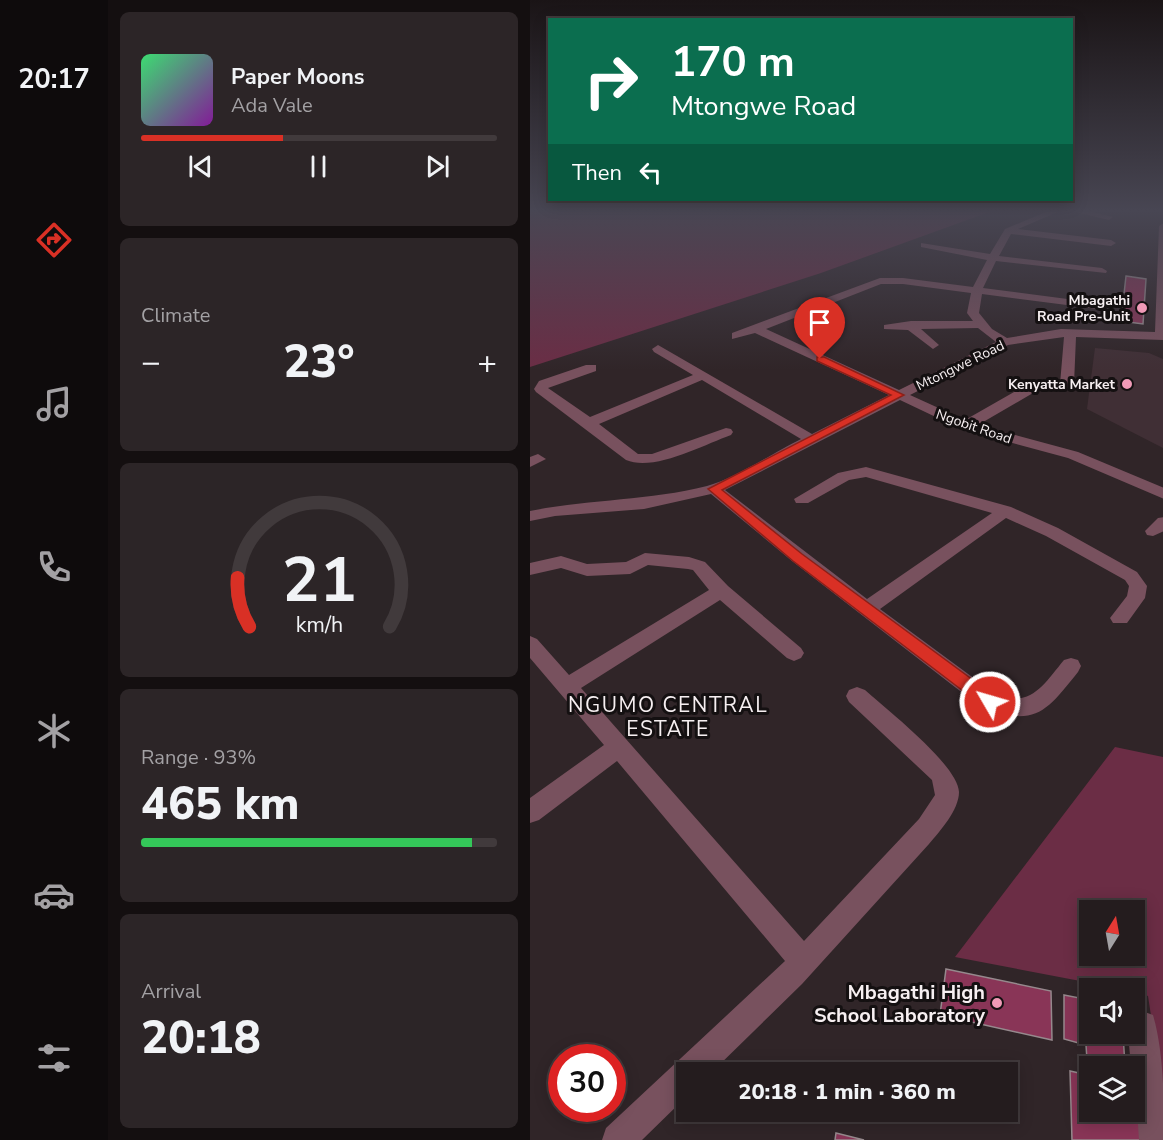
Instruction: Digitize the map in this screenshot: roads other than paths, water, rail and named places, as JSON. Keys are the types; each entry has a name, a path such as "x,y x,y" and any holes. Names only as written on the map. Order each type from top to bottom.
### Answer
{"street":[{"path":"990,264 977,290 972,309 980,324 1005,342"},
{"path":"1041,264 1102,272"},
{"path":"1162,335 1163,264"},
{"path":"736,336 880,281 977,290 1098,306"},
{"path":"888,327 980,324"},
{"path":"910,326 933,345"},
{"name":"Ngobit Road","path":"757,329 966,426 1073,455 1163,494"},
{"path":"1067,384 1070,333"},
{"name":"Mtongwe Road","path":"530,516 555,511 644,504 714,489 1005,342 1070,333 1162,335"},
{"path":"658,349 811,440"},
{"path":"591,368 544,384 541,389 589,423 631,458 654,458 726,432"},
{"path":"589,423 701,376"},
{"path":"966,426 1028,390"},
{"path":"803,499 844,476 855,472 866,472 1005,511 1052,532 1131,576 1138,586 1136,598 1120,618"},
{"path":"714,489 798,557 990,702 1006,709 1020,711 1035,706 1071,666"},
{"path":"868,608 1005,511"},
{"path":"530,569 561,562 587,570 630,568 645,559 699,566 721,591 794,653"},
{"path":"566,687 721,591"},
{"path":"530,644 803,961"},
{"path":"700,1062 803,961 933,820 946,798 947,786 940,773 857,696"},
{"path":"530,812 619,747"},
{"path":"1144,1044 1155,1140"},
{"path":"618,1140 676,1085"}],"place":[{"name":"Mbagathi Road Pre-Unit","path":"1142,308"},
{"name":"Kenyatta Market","path":"1127,384"},
{"name":"Mbagathi High School Laboratory","path":"997,1003"}],"district":[{"name":"NGUMO CENTRAL ESTATE","path":"668,717"}]}
